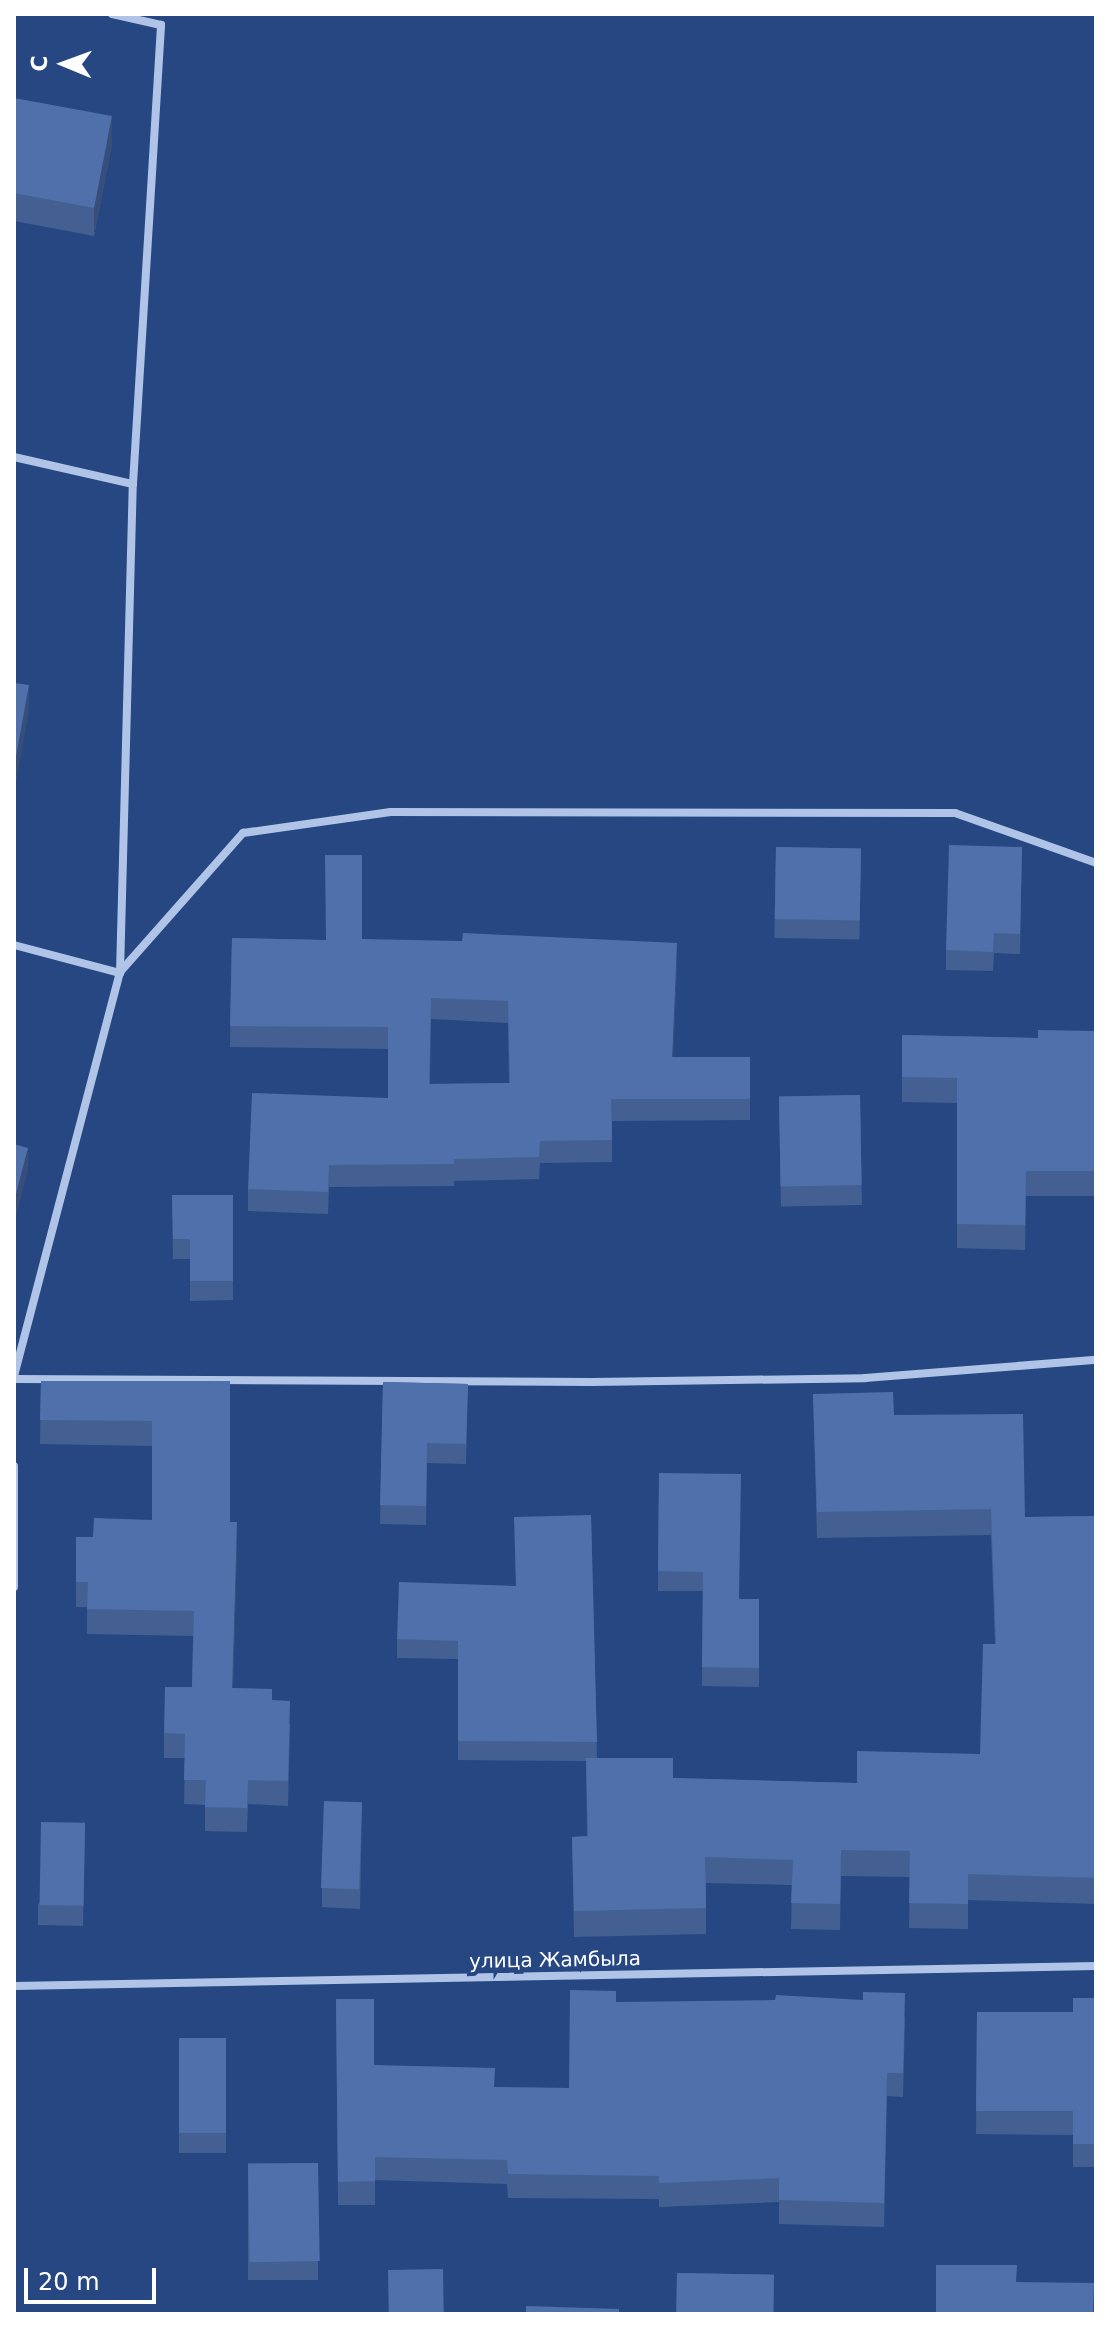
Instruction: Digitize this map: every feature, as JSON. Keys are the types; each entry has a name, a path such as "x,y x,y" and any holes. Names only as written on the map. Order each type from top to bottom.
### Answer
{"street":[{"path":"112,14 161,25"},
{"path":"162,14 133,484 120,973 14,1377 592,1382 865,1378 1096,1360"},
{"path":"14,457 133,484"},
{"path":"120,973 243,833 391,812 955,813 1096,863"},
{"path":"14,945 120,973"},
{"path":"14,1466 14,1587"},
{"name":"улица Жамбыла","path":"14,1986 1096,1966"}],"building":[{"path":"14,98 112,116 94,208 14,193"},
{"path":"14,683 29,685 14,768"},
{"path":"949,845 1022,847 1020,934 994,933 993,952 946,950"},
{"path":"776,847 861,848 860,920 775,919"},
{"path":"325,855 362,855 362,939 462,941 463,933 677,943 672,1057 750,1057 750,1099 611,1099 612,1140 540,1141 539,1157 454,1159 454,1164 329,1165 328,1192 248,1189 252,1093 388,1098 388,1027 230,1026 232,938 326,940","holes":["431,998 508,1001 510,1083 429,1084"]},
{"path":"1038,1030 1096,1031 1096,1171 1026,1171 1025,1225 957,1224 957,1078 902,1077 902,1035 1038,1038"},
{"path":"860,1095 862,1185 781,1186 779,1096"},
{"path":"14,1144 28,1148 14,1202"},
{"path":"172,1195 233,1195 233,1281 190,1281 190,1239 173,1239"},
{"path":"41,1381 230,1381 230,1522 237,1522 232,1688 272,1689 272,1700 290,1701 288,1781 248,1780 247,1808 205,1807 206,1780 184,1780 185,1734 164,1733 165,1687 192,1687 194,1611 87,1609 88,1582 76,1582 76,1537 93,1537 94,1518 152,1520 152,1421 40,1420"},
{"path":"383,1382 468,1384 466,1444 427,1443 426,1506 380,1505"},
{"path":"893,1392 894,1415 1023,1414 1025,1517 1096,1516 1096,1878 968,1874 968,1904 909,1903 910,1851 841,1850 840,1904 791,1903 793,1860 705,1857 706,1908 574,1911 572,1837 588,1836 586,1758 673,1758 673,1778 857,1783 857,1751 980,1754 983,1644 996,1644 991,1509 817,1512 813,1394"},
{"path":"659,1473 741,1474 739,1599 759,1599 759,1668 702,1667 703,1572 658,1571"},
{"path":"591,1515 597,1742 458,1741 458,1641 397,1639 399,1582 516,1586 514,1517"},
{"path":"324,1801 362,1802 359,1889 321,1888"},
{"path":"41,1822 85,1823 84,1906 40,1905"},
{"path":"570,1990 616,1991 616,2002 775,2000 776,1995 863,2000 863,1992 905,1993 903,2073 887,2073 884,2203 779,2200 779,2178 659,2183 659,2176 508,2174 507,2160 375,2157 375,2181 338,2182 336,1999 374,1999 374,2065 495,2068 494,2087 569,2088"},
{"path":"1073,1998 1096,1998 1096,2144 1073,2144 1073,2111 976,2111 977,2012 1073,2012"},
{"path":"179,2038 226,2038 226,2133 179,2133"},
{"path":"318,2163 320,2261 250,2262 248,2164"},
{"path":"936,2265 1017,2265 1016,2282 1094,2283 1093,2314 936,2314"},
{"path":"443,2269 444,2314 389,2314 388,2270"},
{"path":"677,2273 774,2275 773,2314 676,2312"},
{"path":"526,2306 619,2309 619,2314 526,2314"}]}
